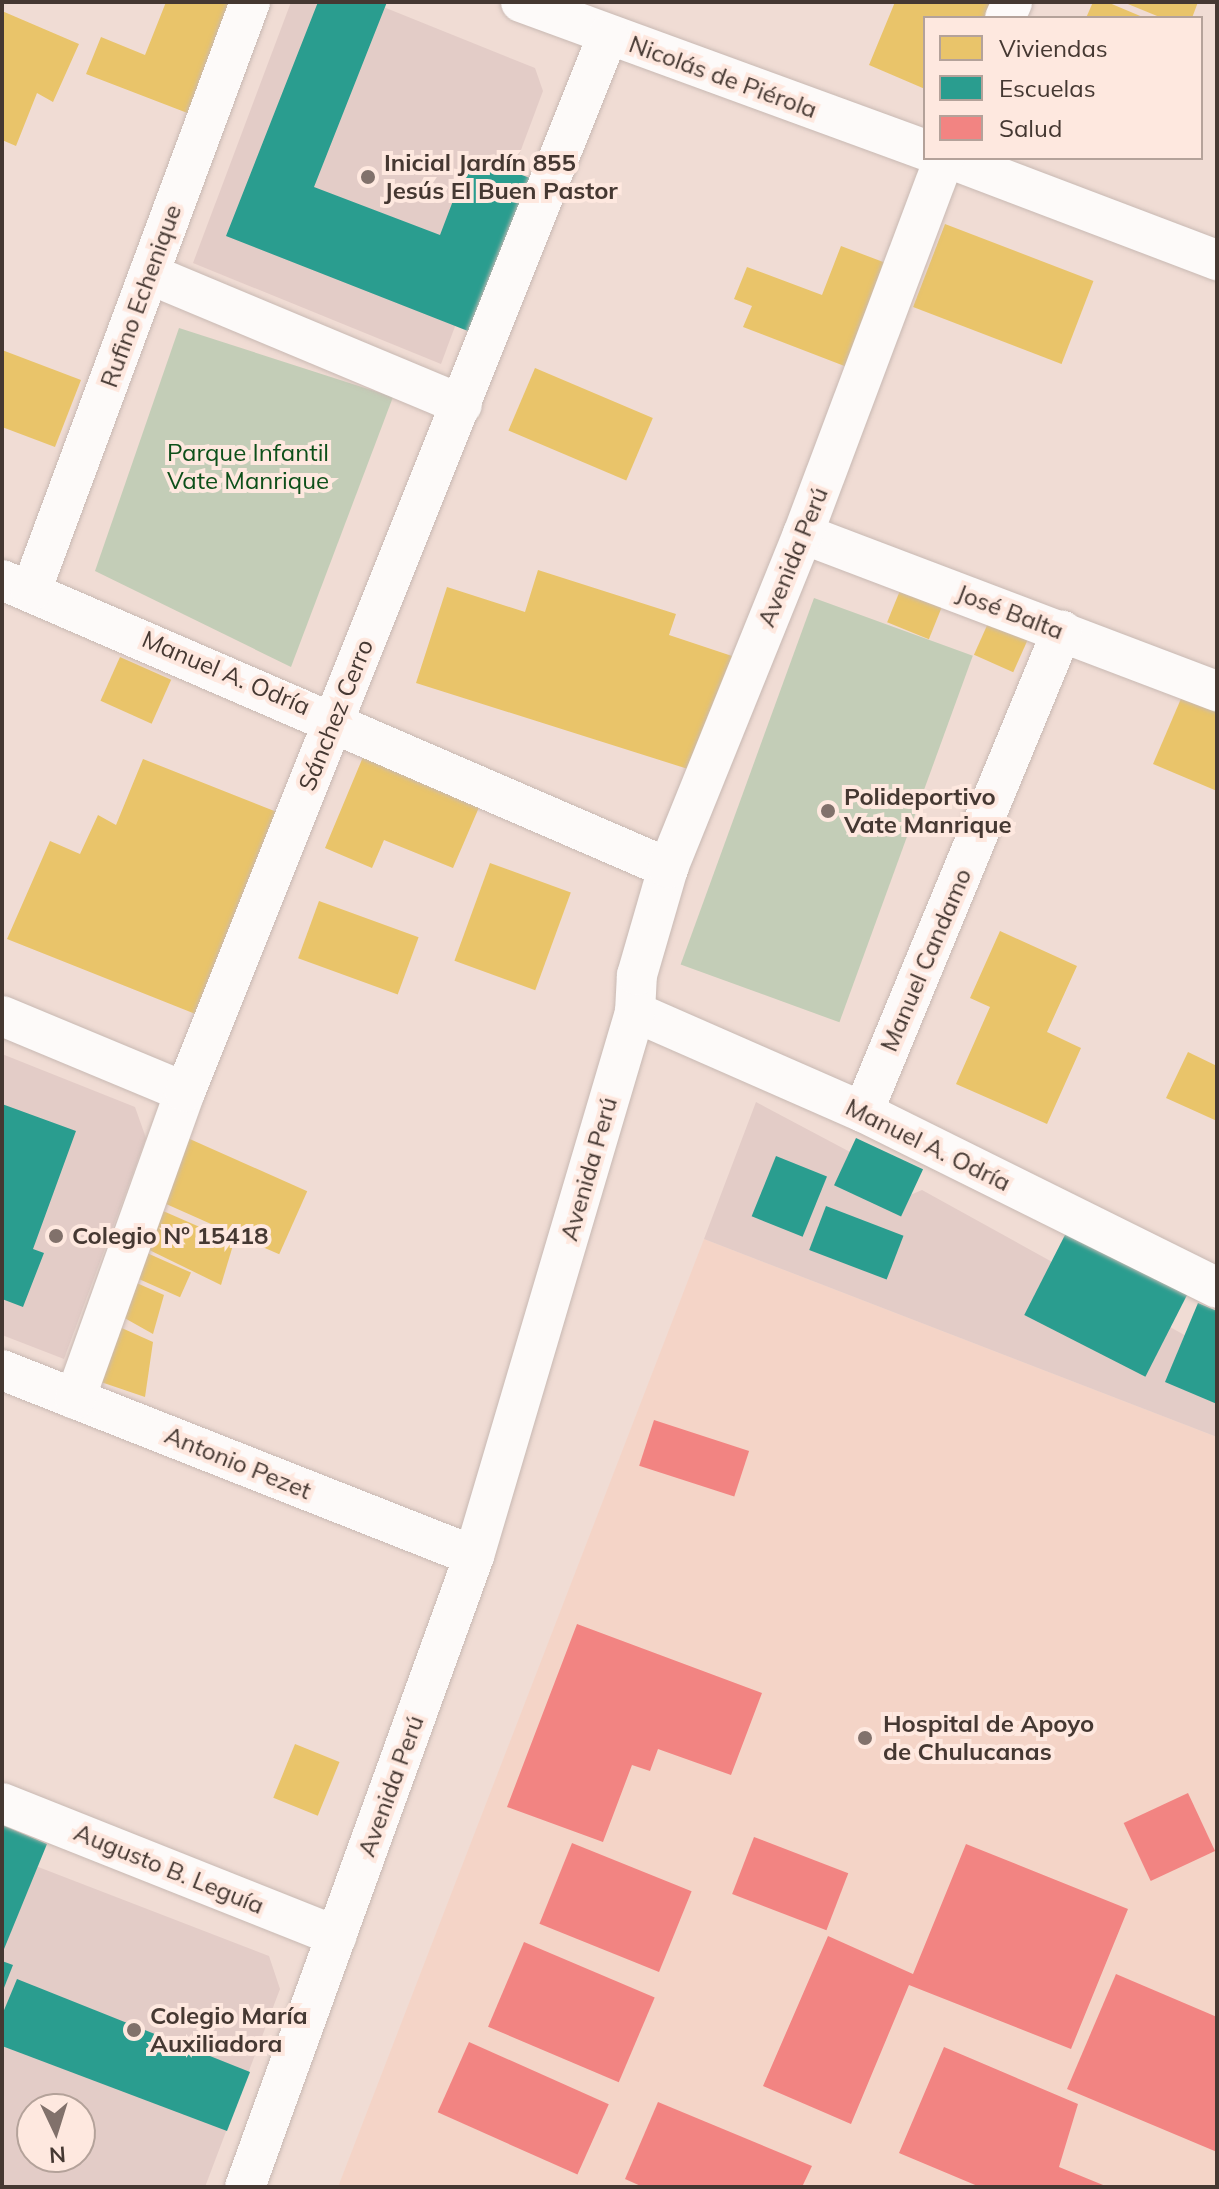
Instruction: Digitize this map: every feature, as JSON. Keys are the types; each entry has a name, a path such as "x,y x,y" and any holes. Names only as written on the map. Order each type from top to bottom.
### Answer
{"street":[{"name":"Rufino Echenique","path":"17,585 149,274 250,2"},
{"name":"Nicolás de Piérola","path":"521,2 923,149"},
{"name":"Sánchez Cerro","path":"75,1399 185,1092 608,35"},
{"name":"Avenida Perú","path":"245,2187 474,1556 635,1012 637,975 668,868 803,534 945,160"},
{"path":"951,160 1217,260"},
{"path":"149,274 462,405"},
{"name":"José Balta","path":"803,534 1217,691"},
{"name":"Manuel A. Odría","path":"17,585 334,719 668,868"},
{"name":"Manuel Candamo","path":"863,1112 1062,631"},
{"name":"Manuel A. Odría","path":"635,1012 863,1112 1217,1288"},
{"path":"2,1016 185,1092"},
{"name":"Antonio Pezet","path":"2,1370 474,1556"},
{"name":"Augusto B. Leguía","path":"2,1803 336,1936"}],"shaded area":[{"name":"Inicial Jardín 855 Jesús El Buen Pastor","path":"291,2 371,2 535,68 543,91 441,364 193,263"},
{"name":"Colegio Nº 15418","path":"2,1054 135,1107 146,1138 64,1359 2,1335"},
{"path":"756,1102 884,1170 896,1201 922,1190 1217,1353 1217,1437 704,1239"},
{"name":"Hospital de Apoyo de Chulucanas","path":"704,1239 1217,1437 1217,2187 338,2187"},
{"name":"Colegio María Auxiliadora","path":"2,1853 269,1956 280,1989 205,2187 2,2187"}],"green space":[{"name":"Parque Infantil Vate Manrique","path":"179,328 393,397 291,667 95,571"},
{"name":"Polideportivo Vate Manrique","path":"814,598 973,656 839,1022 681,964"}],"building: Viviendas":[{"path":"166,2 235,2 190,114 86,74 101,37 145,55"},
{"path":"895,2 999,2 994,16 923,16 923,88 869,65"},
{"path":"1093,2 1107,2 1140,16 1087,16"},
{"path":"1123,2 1198,2 1193,16 1157,16"},
{"path":"2,11 79,44 53,102 37,93 16,146 2,140"},
{"path":"945,224 1093,281 1062,364 913,307"},
{"path":"841,246 899,268 860,372 743,327 752,306 734,299 747,267 822,295"},
{"path":"2,350 81,380 55,447 2,427"},
{"path":"535,368 653,418 626,481 508,431"},
{"path":"538,570 676,614 669,635 747,661 707,775 416,683 447,587 525,612"},
{"path":"901,588 943,605 929,639 887,622"},
{"path":"989,621 1028,638 1013,672 974,655"},
{"path":"120,657 171,680 152,724 100,701"},
{"path":"1189,680 1217,691 1217,791 1153,764"},
{"path":"363,757 480,805 453,868 384,840 372,868 325,848"},
{"path":"143,759 287,816 208,1019 7,939 50,841 80,854 98,815 116,825"},
{"path":"490,863 571,892 535,990 454,961"},
{"path":"319,901 419,937 398,995 298,958"},
{"path":"1000,931 1077,966 1047,1032 1081,1048 1047,1124 956,1084 990,1007 970,998"},
{"path":"1188,1052 1217,1066 1217,1121 1166,1098"},
{"path":"183,1136 307,1191 279,1254 155,1199"},
{"path":"154,1207 234,1242 221,1285 139,1245"},
{"path":"138,1249 191,1273 180,1297 127,1274"},
{"path":"123,1277 164,1295 153,1334 112,1311"},
{"path":"115,1325 153,1342 145,1397 95,1380"},
{"path":"295,1744 340,1762 318,1816 273,1798"}],"building: Escuelas":[{"path":"318,2 387,2 314,187 440,235 470,156 530,178 473,333 226,236"},
{"path":"2,1104 76,1131 33,1249 44,1253 23,1307 2,1299"},
{"path":"856,1138 923,1169 901,1216 834,1185"},
{"path":"776,1156 827,1177 803,1237 752,1216"},
{"path":"826,1206 903,1236 887,1280 809,1250"},
{"path":"1066,1233 1187,1295 1145,1377 1024,1315"},
{"path":"1198,1303 1217,1311 1217,1404 1165,1382"},
{"path":"2,1825 47,1844 2,1954"},
{"path":"2,1961 13,1965 2,1993"},
{"path":"17,1979 250,2072 227,2131 2,2046 2,2015"}],"building: Salud":[{"path":"654,1420 749,1451 734,1497 639,1466"},
{"path":"577,1624 762,1693 731,1775 658,1749 650,1771 632,1765 603,1842 507,1807"},
{"path":"1188,1793 1215,1851 1151,1881 1124,1823"},
{"path":"754,1837 848,1873 826,1930 732,1894"},
{"path":"572,1843 692,1891 659,1972 539,1924"},
{"path":"966,1844 1128,1909 1071,2049 909,1985 851,2124 763,2086 828,1936 913,1974"},
{"path":"524,1942 655,1997 619,2082 488,2027"},
{"path":"1116,1974 1217,2017 1217,2152 1067,2089"},
{"path":"469,2042 609,2104 577,2175 438,2112"},
{"path":"944,2047 1078,2104 1059,2167 1108,2187 980,2187 899,2153"},
{"path":"658,2102 812,2166 802,2187 643,2187 625,2179"}],"place":[{"name":"Inicial Jardín 855 Jesús El Buen Pastor","path":"368,177"},
{"name":"Polideportivo Vate Manrique","path":"828,811"},
{"name":"Colegio Nº 15418","path":"56,1236"},
{"name":"Hospital de Apoyo de Chulucanas","path":"865,1738"},
{"name":"Colegio María Auxiliadora","path":"134,2030"}]}
